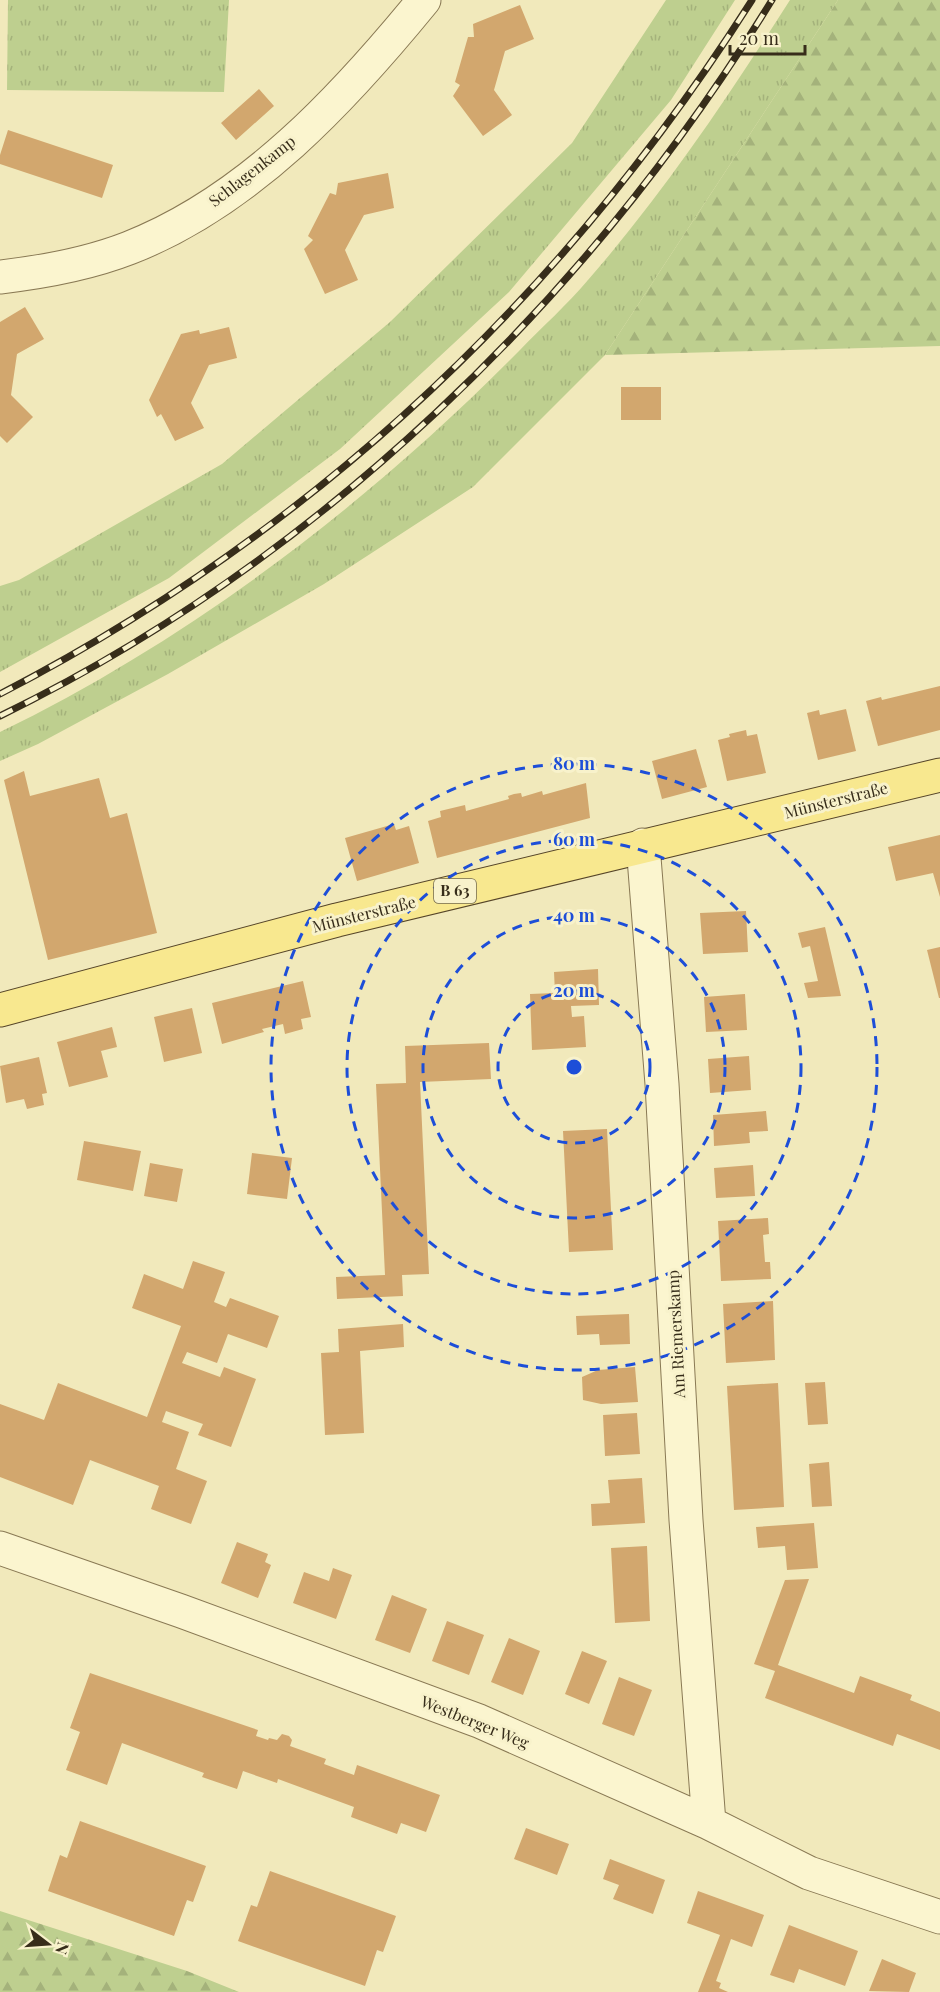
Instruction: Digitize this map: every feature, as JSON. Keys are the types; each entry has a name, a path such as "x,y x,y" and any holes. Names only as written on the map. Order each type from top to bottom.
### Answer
{"main road":[{"name":"Münsterstraße","path":"0,1010 337,920 940,775"}],"street":[{"name":"Schlagenkamp","path":"0,277 78,264 130,248 180,223 222,198 261,168 321,114 387,45 424,0"},
{"name":"Am Riemerskamp","path":"643,845 662,1084 686,1520 709,1823"},
{"name":"Westberger Weg","path":"0,1548 181,1611 479,1721 709,1823 809,1873 940,1917"}],"green space":[{"path":"8,0 229,0 224,92 7,90"},
{"path":"666,0 735,0 671,100 509,292 340,449 169,578 0,672 0,586 19,580 222,464 390,322 572,143"},
{"path":"790,0 838,0 605,355 473,487 324,584 168,674 38,744 0,761 0,732 72,695 141,654 276,563 340,514 462,407 572,298 616,247 694,144"},
{"path":"838,0 940,0 940,346 605,355"},
{"path":"0,1911 187,1971 239,1992 0,1992"}],"building":[{"path":"520,5 534,39 505,51 494,90 512,115 483,136 453,96 460,85 455,82 468,37 474,37 473,24"},
{"path":"259,89 274,106 236,140 221,123"},
{"path":"8,130 113,165 102,198 0,164 0,155"},
{"path":"388,173 394,208 364,215 345,250 358,280 325,294 304,249 313,240 308,236 330,193 336,195 338,183"},
{"path":"25,307 44,339 17,354 11,395 33,417 7,443 0,436 0,322"},
{"path":"229,327 237,358 209,365 191,403 204,428 175,441 161,414 157,417 149,400 181,334 199,330 200,334"},
{"path":"621,387 661,387 661,420 621,420"},
{"path":"940,686 940,730 878,746 866,701 881,697 882,700"},
{"path":"846,709 856,751 818,760 807,713 819,710 820,715"},
{"path":"746,730 747,736 757,734 766,773 727,781 718,740 730,737 729,734"},
{"path":"696,749 707,787 662,799 652,761"},
{"path":"24,771 30,796 99,778 110,818 127,813 157,933 48,960 4,780"},
{"path":"586,783 590,818 437,858 428,821 441,817 440,811 465,805 466,811 509,799 508,796 514,794 521,793 522,797 542,791 543,795"},
{"path":"394,824 396,830 409,826 419,863 357,881 345,838"},
{"path":"940,835 940,897 933,873 896,881 888,847"},
{"path":"746,911 748,952 703,954 700,913"},
{"path":"825,927 841,996 808,998 804,983 818,981 810,946 802,948 798,933"},
{"path":"940,947 940,998 939,998 927,950"},
{"path":"598,969 599,1005 571,1006 572,1017 584,1016 586,1047 532,1050 530,994 555,993 554,972"},
{"path":"303,981 311,1017 301,1019 303,1029 285,1034 283,1024 222,1044 212,1003"},
{"path":"745,994 747,1030 706,1032 704,997"},
{"path":"192,1008 202,1053 164,1062 154,1017"},
{"path":"112,1027 117,1047 101,1051 108,1077 69,1087 57,1042"},
{"path":"489,1043 491,1079 420,1082 429,1274 402,1275 403,1296 337,1299 336,1277 385,1275 376,1084 406,1083 405,1046"},
{"path":"749,1056 751,1090 710,1093 708,1059"},
{"path":"39,1057 47,1093 42,1094 44,1105 27,1109 24,1099 6,1103 0,1066"},
{"path":"766,1111 768,1131 749,1132 750,1143 714,1146 713,1115"},
{"path":"607,1129 613,1250 569,1252 563,1131"},
{"path":"84,1141 141,1151 133,1191 77,1180"},
{"path":"252,1153 292,1158 287,1199 247,1194"},
{"path":"150,1163 183,1169 177,1202 144,1196"},
{"path":"753,1165 755,1196 716,1198 714,1168"},
{"path":"768,1218 769,1234 763,1235 765,1262 770,1262 771,1279 721,1281 718,1221"},
{"path":"193,1261 225,1272 214,1302 226,1307 230,1298 279,1316 267,1348 228,1334 217,1363 187,1352 182,1363 220,1377 224,1367 256,1379 231,1447 198,1435 203,1424 166,1411 162,1422 189,1432 176,1469 207,1481 191,1524 151,1509 159,1486 90,1460 73,1505 0,1477 0,1404 44,1420 58,1383 147,1417 181,1326 132,1308 144,1274 183,1289"},
{"path":"773,1301 775,1360 726,1363 723,1304"},
{"path":"629,1314 630,1344 600,1345 599,1334 577,1335 576,1316"},
{"path":"403,1324 404,1347 360,1351 364,1433 325,1435 321,1353 339,1352 338,1329"},
{"path":"635,1367 638,1402 601,1404 583,1400 582,1377 598,1370"},
{"path":"825,1382 828,1424 808,1425 805,1383"},
{"path":"778,1383 784,1507 734,1510 727,1386"},
{"path":"637,1413 640,1454 605,1456 603,1415"},
{"path":"829,1462 832,1506 812,1507 809,1464"},
{"path":"642,1478 645,1523 592,1526 591,1504 610,1503 608,1480"},
{"path":"814,1523 818,1568 787,1570 785,1546 758,1548 756,1527"},
{"path":"237,1542 268,1554 265,1562 271,1565 258,1598 221,1583"},
{"path":"647,1546 650,1621 615,1623 611,1548"},
{"path":"333,1568 352,1575 336,1619 293,1603 304,1572 329,1581"},
{"path":"809,1579 778,1665 854,1693 860,1676 912,1695 910,1700 940,1712 940,1750 897,1734 893,1746 765,1698 775,1671 754,1664 785,1580"},
{"path":"392,1595 427,1609 410,1653 375,1640"},
{"path":"447,1621 484,1635 469,1675 432,1661"},
{"path":"509,1638 540,1651 523,1695 491,1682"},
{"path":"582,1651 607,1661 589,1704 565,1694"},
{"path":"90,1673 258,1730 256,1736 268,1740 269,1738 277,1740 282,1734 289,1736 292,1740 290,1746 326,1759 324,1764 354,1775 357,1765 440,1795 426,1832 401,1823 397,1834 351,1817 354,1807 278,1779 277,1783 243,1771 237,1789 202,1777 204,1773 122,1743 107,1785 66,1770 80,1732 70,1728"},
{"path":"619,1677 652,1690 634,1736 602,1724"},
{"path":"80,1821 206,1866 193,1902 187,1900 174,1936 48,1891 60,1855 67,1858"},
{"path":"526,1828 569,1844 557,1875 514,1859"},
{"path":"610,1859 665,1880 653,1914 613,1899 619,1885 603,1879"},
{"path":"270,1871 396,1916 383,1952 377,1950 365,1986 238,1941 251,1905 257,1907"},
{"path":"698,1891 764,1915 752,1947 731,1939 716,1981 721,1983 719,1988 728,1992 698,1992 720,1935 687,1923"},
{"path":"789,1925 858,1951 845,1986 799,1969 794,1983 770,1975"},
{"path":"882,1959 916,1973 909,1992 869,1991"}],"railway":[{"path":"0,694 114,630 223,559 326,482 422,398 514,307 599,211 678,108 752,0"},
{"path":"0,716 117,653 229,581 335,500 436,412 531,318 618,217 699,111 772,0"}]}
